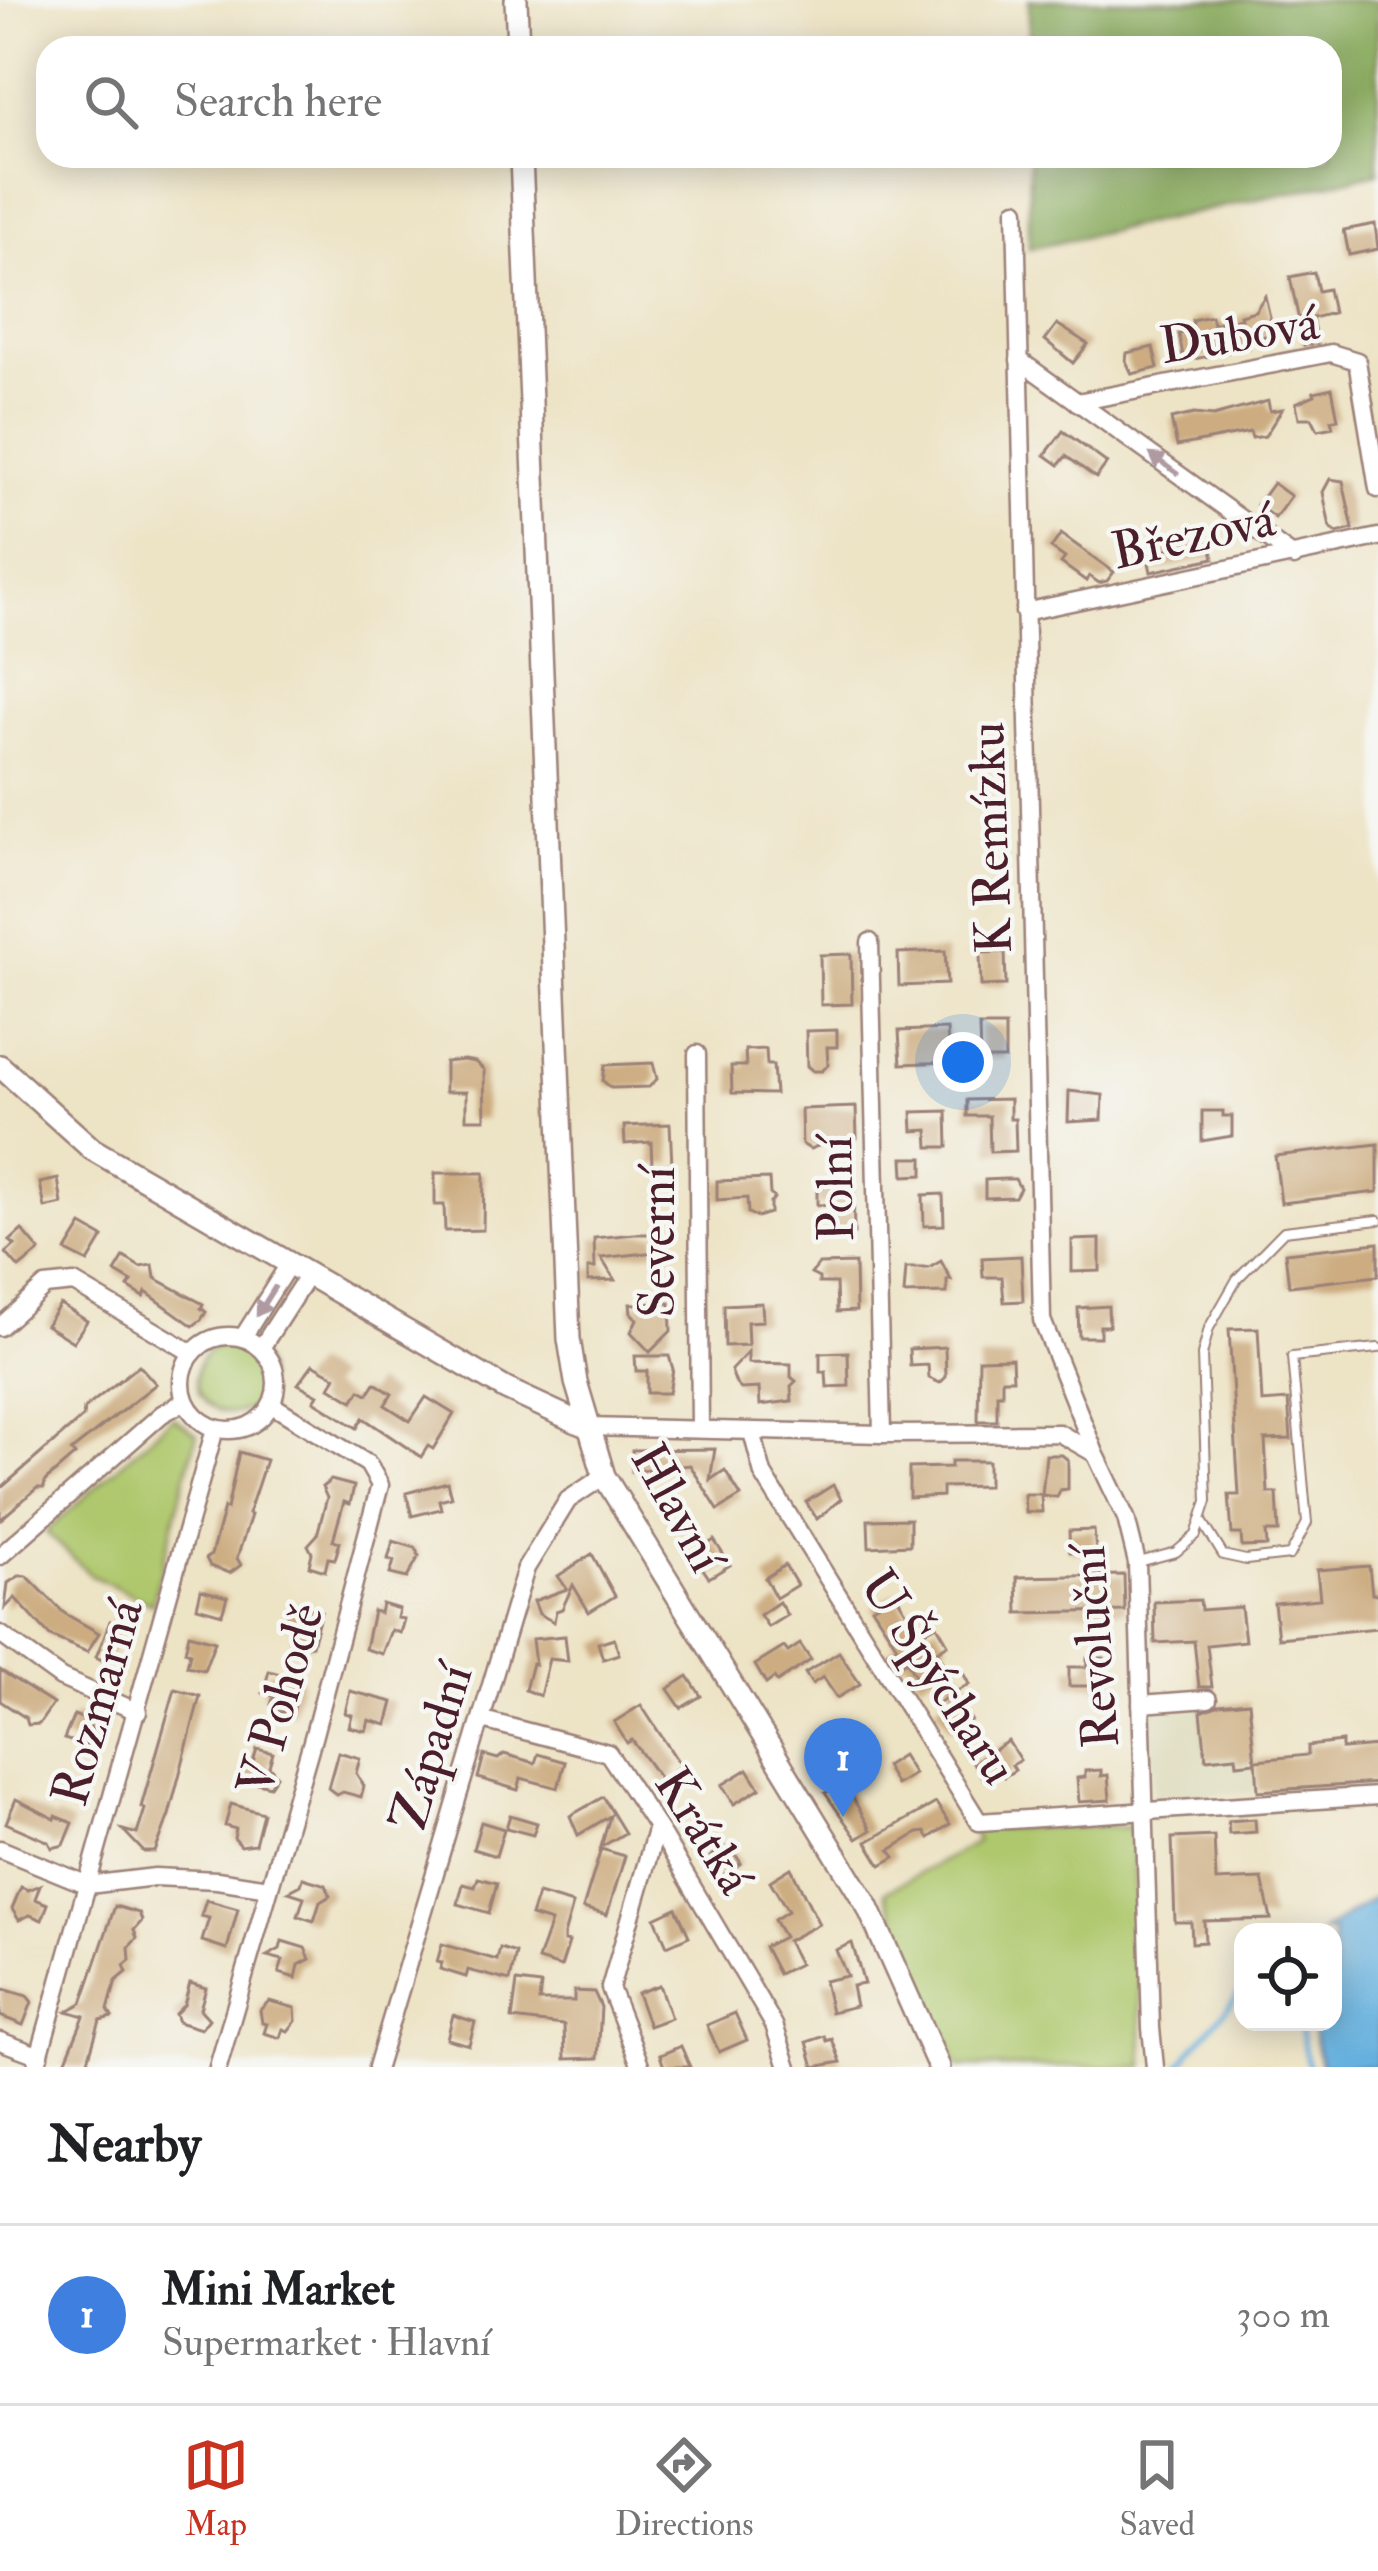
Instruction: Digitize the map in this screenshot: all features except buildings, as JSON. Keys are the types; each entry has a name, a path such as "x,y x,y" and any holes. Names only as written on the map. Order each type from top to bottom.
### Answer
{"street":[{"path":"516,0 518,36"},
{"name":"Hlavní","path":"521,168 569,1339 588,1427 604,1476 868,1907 939,2067"},
{"name":"K Remízku","path":"1016,210 1042,1320 1095,1454"},
{"name":"Dubová","path":"1078,402 1331,353 1357,361 1378,489"},
{"path":"1019,360 1294,556"},
{"name":"Březová","path":"1024,612 1378,536"},
{"name":"Polní","path":"870,942 882,1435"},
{"name":"Severní","path":"697,1054 700,1429"},
{"path":"0,1066 92,1149 506,1389 588,1427 882,1435 1059,1432 1095,1454"},
{"path":"243,1337 298,1270"},
{"path":"261,1348 298,1270"},
{"path":"0,1328 45,1286 74,1282 192,1353"},
{"path":"243,1337 261,1348 276,1376 272,1405 247,1427 215,1429 192,1413 184,1401 182,1373 192,1353 211,1339 243,1337"},
{"path":"0,1556 162,1414 184,1401"},
{"name":"V Pohodě","path":"218,2067 380,1485 368,1464 272,1405"},
{"name":"Rozmarná","path":"38,2061 215,1429"},
{"name":"U Špýcharu","path":"752,1432 763,1474 979,1822 1147,1810"},
{"name":"Revoluční","path":"1095,1454 1126,1518 1137,1563 1150,2029 1155,2067"},
{"name":"Západní","path":"377,2067 526,1568 568,1500 604,1476"},
{"path":"0,1634 61,1678 138,1712"},
{"path":"1142,1704 1208,1699"},
{"name":"Krátká","path":"483,1720 608,1753 774,2025 788,2067"},
{"path":"1147,1810 1378,1796"},
{"path":"641,2067 610,1988 657,1827"},
{"path":"0,1849 88,1885 155,1877 269,1888"},
{"path":"0,2041 38,2061"}],"lane":[{"path":"1137,1563 1176,1552 1196,1535 1202,1519 1207,1502 1202,1355 1209,1328 1237,1279 1284,1231 1378,1220"},
{"path":"1202,1519 1223,1555 1246,1560 1290,1555 1307,1523 1292,1357 1378,1348"}],"shaded area":[{"path":"1249,1702 1254,1792 1154,1798 1148,1709"}],"green space":[{"path":"1029,0 1378,0 1378,173 1029,249 1029,168 1342,168 1342,36 1029,36"},
{"path":"231,1343 256,1353 266,1378 256,1403 231,1413 206,1403 196,1378 206,1353"},
{"path":"173,1417 197,1434 152,1604 92,1576 46,1532"},
{"path":"1132,1827 1144,2067 958,2067 885,1892 977,1842 972,1828"}],"water":[{"path":"1378,1895 1378,2067 1321,2067 1313,2031 1342,2031 1342,1923 1336,1923"}],"waterway":[{"path":"1178,2067 1234,1999"},
{"path":"1301,2031 1308,2067"}],"place":[{"name":"Mini Market","path":"843,1817"}]}
